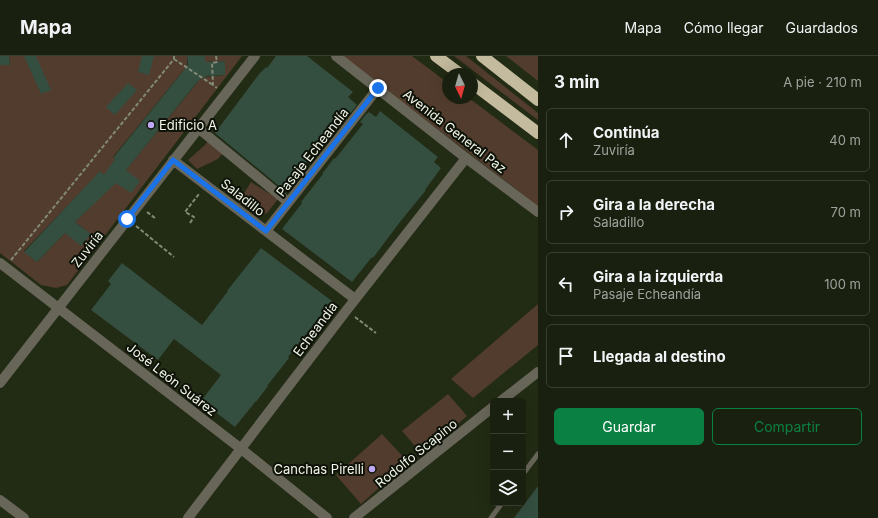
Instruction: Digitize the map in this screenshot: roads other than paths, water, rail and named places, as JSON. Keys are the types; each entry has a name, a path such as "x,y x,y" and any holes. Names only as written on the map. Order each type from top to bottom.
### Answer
{"highway":[{"path":"436,56 452,68"},
{"path":"482,56 538,100"},
{"path":"478,88 538,133"}],"street":[{"name":"Zuviría","path":"0,383 255,56"},
{"name":"Avenida General Paz","path":"336,56 466,158 538,212"},
{"name":"Pasaje Echeandía","path":"266,231 378,88"},
{"path":"198,128 288,202"},
{"name":"Echeandía","path":"188,518 355,298 466,158"},
{"name":"Saladillo","path":"173,160 355,298"},
{"name":"José León Suárez","path":"3,265 240,448 327,518"},
{"path":"505,398 538,372"},
{"name":"Rodolfo Scapino","path":"354,518 490,410"},
{"path":"0,500 24,518"}],"lane":[{"path":"526,470 538,454"},
{"path":"491,518 500,506"}],"place":[{"name":"Edificio A","path":"151,125"},
{"name":"Canchas Pirelli","path":"372,469"}]}
